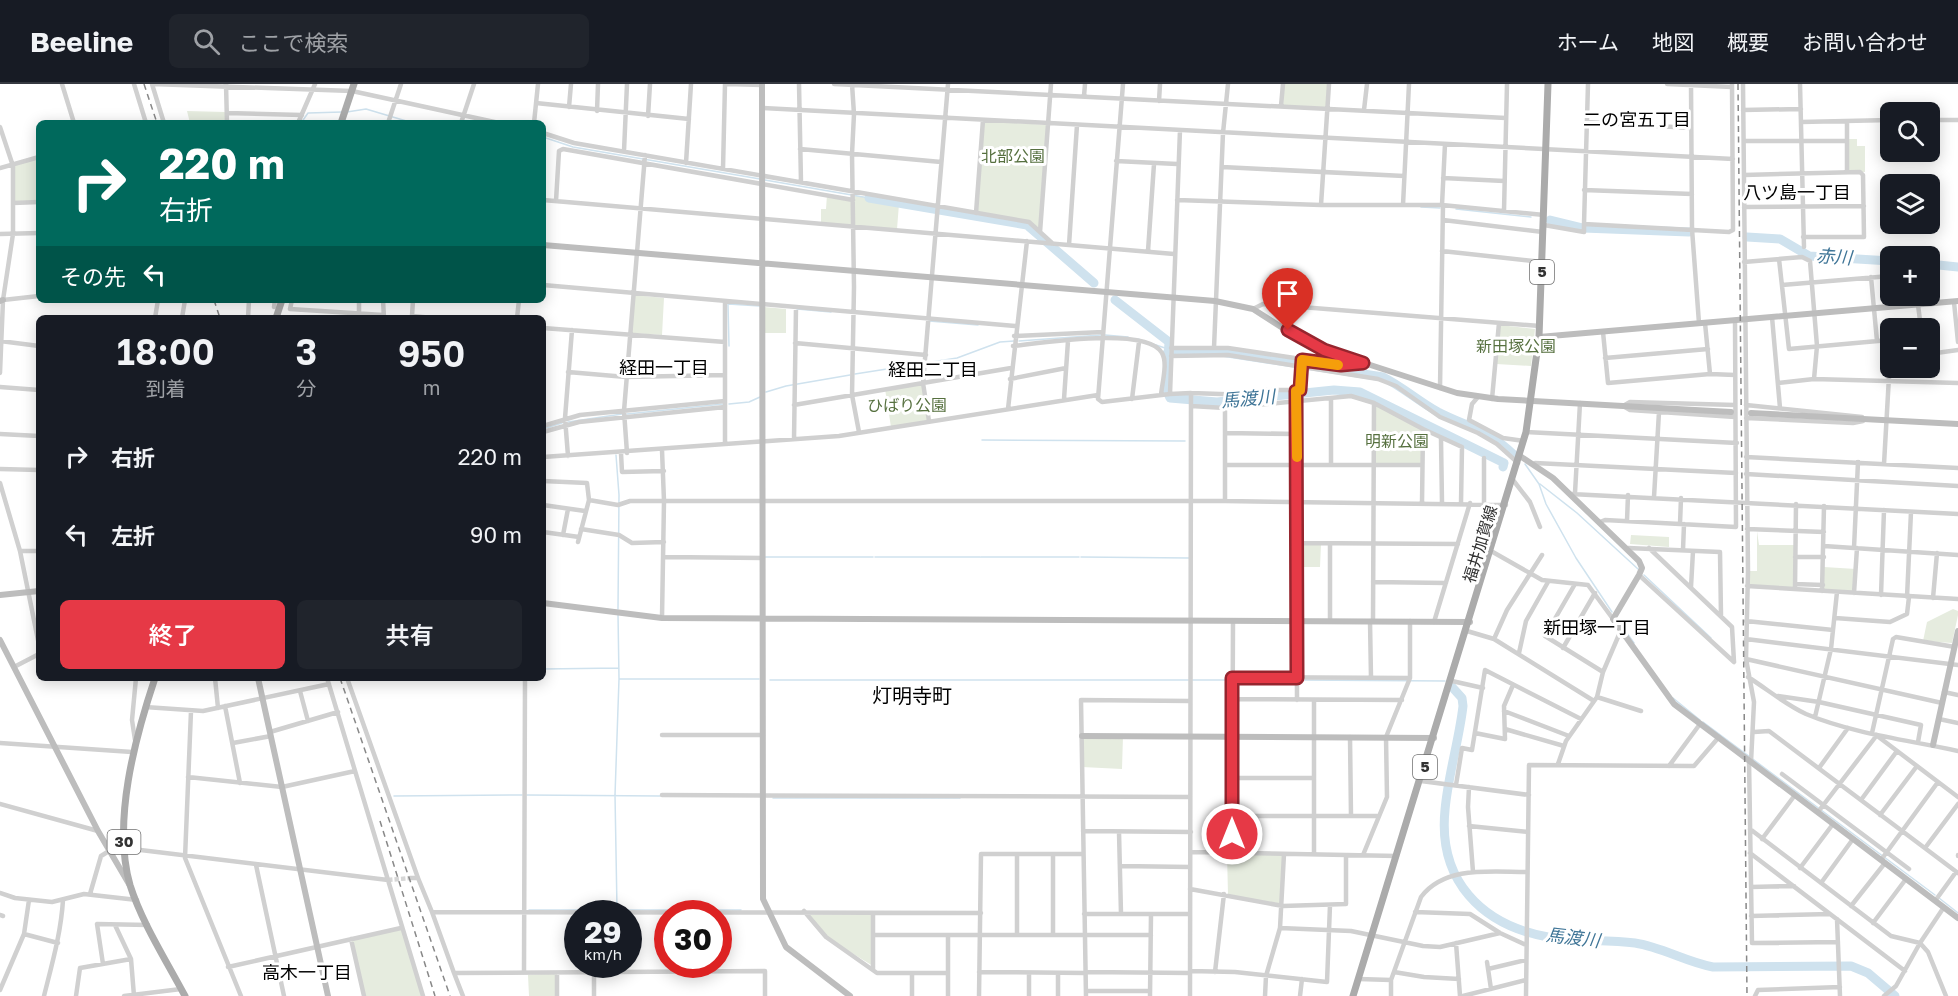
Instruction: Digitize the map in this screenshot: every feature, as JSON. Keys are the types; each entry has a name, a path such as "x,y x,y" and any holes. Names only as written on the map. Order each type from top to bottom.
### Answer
{"main road":[{"name":"福井加賀線","path":"1353,996 1452,681 1526,432 1532,401 1540,326 1548,84"},
{"path":"342,120 353,87"},
{"name":"30","path":"154,681 132,752 124,848 130,886 183,993"}],"street":[{"path":"62,84 73,120"},
{"path":"134,84 144,120"},
{"path":"163,120 152,84 353,87 396,100 486,120"},
{"path":"389,120 401,84"},
{"path":"462,120 474,84"},
{"path":"534,120 538,84"},
{"path":"569,107 571,84"},
{"path":"597,111 598,84"},
{"path":"624,152 627,84"},
{"path":"648,116 650,84"},
{"path":"686,163 691,84"},
{"path":"723,169 726,84 762,85 762,882 768,912 786,947 850,996"},
{"path":"799,84 801,182"},
{"path":"834,84 947,87 1122,99 1506,118"},
{"path":"1040,232 1051,84"},
{"path":"1084,96 1085,84"},
{"path":"1123,84 1105,291 1098,395 1101,402 1170,394 1225,408 1351,396 1374,403 1441,439 1462,447 1461,503"},
{"path":"1159,101 1160,84"},
{"path":"1214,348 1223,133 1228,84"},
{"path":"1281,106 1283,84"},
{"path":"1321,205 1329,84"},
{"path":"1365,111 1367,84"},
{"path":"1403,205 1409,84"},
{"path":"1504,211 1507,84"},
{"path":"1443,220 1584,232 1588,84"},
{"path":"1584,224 1729,232 1733,230 1732,86 1667,84"},
{"path":"1743,84 1744,320 1746,405 1749,415 1746,457 1748,586 1746,659 1754,702 1750,829 1752,943 1838,942"},
{"path":"1800,84 1804,247"},
{"path":"226,85 227,120"},
{"path":"852,85 855,114 852,154 854,272 852,395 859,432"},
{"path":"1691,85 1692,229 1710,374"},
{"path":"300,120 314,86"},
{"path":"929,421 923,383 947,87"},
{"path":"536,104 689,119"},
{"path":"763,108 1733,159"},
{"path":"1743,110 1801,109"},
{"path":"227,113 302,115"},
{"path":"976,213 983,120"},
{"path":"1801,122 1880,120"},
{"path":"1940,120 1958,120"},
{"path":"1847,121 1847,172"},
{"path":"1587,122 1691,128"},
{"path":"1069,245 1077,125"},
{"path":"0,127 13,166 13,234 2,300 0,373"},
{"path":"1170,394 1180,130"},
{"path":"546,134 574,143 1029,222 1052,243"},
{"path":"1743,141 1847,141"},
{"path":"1440,388 1444,144"},
{"path":"556,201 561,149 853,200"},
{"path":"800,149 941,162"},
{"path":"645,155 626,377 622,471 664,471"},
{"path":"0,168 36,158"},
{"path":"1116,161 1178,164"},
{"path":"1148,251 1154,164"},
{"path":"1222,167 1404,176"},
{"path":"1744,175 1847,172 1860,172 1863,175 1864,237 1803,237"},
{"path":"1443,178 1504,181"},
{"path":"1584,190 1692,194"},
{"path":"546,200 1174,254"},
{"path":"1177,200 1321,205 1443,205 1544,216"},
{"path":"13,203 36,202"},
{"path":"1744,207 1864,206"},
{"path":"0,234 36,233"},
{"path":"1008,408 1015,326 1023,285 1027,242"},
{"path":"546,245 1215,301 1253,309 1300,339 1363,363 1440,388 1478,397 1733,414"},
{"path":"1442,251 1542,262"},
{"path":"1744,262 1802,257 1810,261 1817,346 1814,378"},
{"path":"1779,259 1789,349 1880,341"},
{"path":"1871,277 1877,341"},
{"path":"1782,285 1880,277"},
{"path":"546,285 853,314 1015,326"},
{"path":"2,300 36,296"},
{"path":"725,444 726,302"},
{"path":"1940,303 1956,302 1958,342"},
{"path":"274,308 275,303"},
{"path":"290,309 291,303"},
{"path":"359,303 359,313"},
{"path":"282,304 290,309 372,315"},
{"path":"1253,309 1263,304 1540,326"},
{"path":"1539,337 1907,306"},
{"path":"794,439 796,308"},
{"path":"1772,317 1780,408"},
{"path":"1600,522 1627,521 1736,527 1737,444 1733,414 1735,405 1735,320"},
{"path":"1492,399 1498,323"},
{"path":"546,328 725,342"},
{"path":"568,456 565,418 572,330"},
{"path":"1603,332 1608,383 1710,374 1735,375"},
{"path":"1013,346 1103,335"},
{"path":"1014,336 1103,335 1159,348 1165,358 1161,395"},
{"path":"1,341 36,346"},
{"path":"1064,399 1068,341"},
{"path":"1132,399 1139,342"},
{"path":"795,343 926,356"},
{"path":"1171,348 1214,348 1341,365 1363,363"},
{"path":"1605,358 1708,349"},
{"path":"1940,352 1958,350"},
{"path":"1171,356 1228,355 1378,379 1396,386 1440,417 1466,427 1497,444 1519,460 1534,464 1736,473"},
{"path":"1191,400 1243,395 1267,390 1300,390 1302,360"},
{"path":"794,405 1011,368"},
{"path":"1010,379 1066,368"},
{"path":"568,372 626,377 725,375"},
{"path":"1778,383 1814,378 1958,383"},
{"path":"1884,464 1888,380"},
{"path":"0,387 36,390"},
{"path":"1296,391 1297,700"},
{"path":"546,457 763,442 859,432 1098,395"},
{"path":"1478,397 1472,404 1469,420 1503,438 1524,441"},
{"path":"1330,464 1331,398"},
{"path":"1190,996 1191,400"},
{"path":"1623,406 1630,402 1735,405"},
{"path":"1371,678 1374,403"},
{"path":"1573,494 1580,403"},
{"path":"546,425 565,418 624,411 725,404"},
{"path":"546,431 566,425 725,404"},
{"path":"1746,405 1853,414 1870,419"},
{"path":"1623,406 1630,410 1733,414"},
{"path":"1225,408 1225,501"},
{"path":"1654,497 1659,412"},
{"path":"1749,415 1958,424"},
{"path":"1422,503 1423,429"},
{"path":"1526,432 1737,444"},
{"path":"0,434 36,436"},
{"path":"1225,434 1297,434"},
{"path":"1441,439 1442,503"},
{"path":"662,450 664,471 662,618"},
{"path":"1746,457 1958,468"},
{"path":"1484,458 1484,503"},
{"path":"1854,593 1858,462"},
{"path":"1534,464 1573,494 1628,548 1641,565 1639,575 1613,619"},
{"path":"1225,465 1422,465"},
{"path":"0,469 36,470"},
{"path":"1746,474 1958,486"},
{"path":"1513,480 1530,502 1539,527"},
{"path":"546,481 587,483 589,500 579,539 546,532"},
{"path":"0,483 20,551 36,631"},
{"path":"1573,494 1747,501 1958,514"},
{"path":"1627,521 1628,495"},
{"path":"1681,498 1683,550"},
{"path":"589,500 618,505 630,501 1225,501 1484,503 1505,506"},
{"path":"1434,621 1470,503"},
{"path":"1795,587 1796,504"},
{"path":"546,505 585,511"},
{"path":"1823,588 1824,506"},
{"path":"563,535 568,509"},
{"path":"1881,595 1884,510"},
{"path":"1835,618 1890,622 1906,614 1911,512"},
{"path":"581,529 619,536 632,543 664,543"},
{"path":"1747,529 1824,532"},
{"path":"1297,543 1458,544"},
{"path":"1330,543 1330,621"},
{"path":"1824,546 1958,555"},
{"path":"1628,548 1720,552 1721,616"},
{"path":"1639,575 1734,662 1732,627 1649,548"},
{"path":"1691,587 1693,550"},
{"path":"20,551 36,551"},
{"path":"1491,551 1548,582 1588,585 1669,699 1795,795 1821,809 1833,824 1853,839 1909,869"},
{"path":"1933,598 1936,554"},
{"path":"1494,639 1507,610 1542,555"},
{"path":"663,557 763,558"},
{"path":"1795,557 1824,557"},
{"path":"1373,582 1446,583"},
{"path":"1519,653 1526,621 1548,582"},
{"path":"1575,584 1545,636 1603,672"},
{"path":"1748,586 1823,588 1837,592 1958,599"},
{"path":"0,595 36,591"},
{"path":"1815,717 1830,649 1837,592"},
{"path":"1563,648 1595,593"},
{"path":"546,603 662,618 1470,622"},
{"path":"1232,853 1233,621"},
{"path":"1363,855 1377,816 1387,797 1386,737 1410,678 1410,621"},
{"path":"1746,621 1833,630"},
{"path":"1558,764 1569,736 1595,699 1603,672 1621,630"},
{"path":"1467,631 1494,639 1595,699 1641,711"},
{"path":"1933,745 1944,692 1954,665 1958,631"},
{"path":"1821,809 1874,734 1881,689 1896,637 1955,646"},
{"path":"1746,639 1954,665"},
{"path":"0,640 98,831 130,886"},
{"path":"14,667 36,656"},
{"path":"1746,659 1942,703"},
{"path":"1456,786 1462,748 1472,750 1485,670 1581,719"},
{"path":"1748,676 1795,709 1815,717 1848,728 1958,751"},
{"path":"1232,678 1410,678"},
{"path":"135,740 132,720 136,681"},
{"path":"215,681 218,708"},
{"path":"259,681 328,996"},
{"path":"328,681 423,996"},
{"path":"348,681 418,878 464,996"},
{"path":"524,972 525,681"},
{"path":"1452,681 1483,688"},
{"path":"145,707 191,711 218,708 329,684"},
{"path":"1475,733 1505,739 1504,711 1513,685"},
{"path":"300,691 308,721"},
{"path":"1944,692 1958,695"},
{"path":"1778,696 1819,702 1921,725 1918,742"},
{"path":"1232,699 1402,700"},
{"path":"1151,914 1150,994 1086,994 1081,700 1190,701"},
{"path":"1314,700 1314,854"},
{"path":"225,706 240,783"},
{"path":"191,711 185,858 241,996"},
{"path":"1504,711 1569,736"},
{"path":"232,743 270,734 338,712"},
{"path":"1939,719 1958,723"},
{"path":"1669,766 1700,723"},
{"path":"1819,768 1848,728"},
{"path":"1505,729 1564,746"},
{"path":"1754,732 1769,731 1957,872 1937,898"},
{"path":"1874,734 1958,797"},
{"path":"662,735 763,735"},
{"path":"1082,736 1434,738"},
{"path":"1350,737 1351,816"},
{"path":"1526,996 1529,765 1697,765 1719,737"},
{"path":"0,743 132,752"},
{"path":"1861,800 1897,751"},
{"path":"1880,815 1917,766"},
{"path":"188,777 282,787 355,771"},
{"path":"1782,774 1821,809 1884,857 1906,879 1937,898 1958,918"},
{"path":"1232,778 1314,778"},
{"path":"1421,781 1529,795"},
{"path":"1851,906 1938,782"},
{"path":"1469,787 1473,872"},
{"path":"662,795 1190,797"},
{"path":"1762,839 1795,795"},
{"path":"0,804 98,831"},
{"path":"1925,848 1958,804"},
{"path":"1232,816 1377,816"},
{"path":"1800,868 1833,824"},
{"path":"1469,825 1528,832"},
{"path":"1750,829 1891,936 1920,943 1928,952 1946,996"},
{"path":"1083,831 1191,832"},
{"path":"1119,832 1121,914"},
{"path":"1821,883 1853,839"},
{"path":"124,848 185,858 388,880"},
{"path":"90,894 101,856 109,851"},
{"path":"1191,852 1397,856"},
{"path":"1750,853 1905,971"},
{"path":"979,996 981,854 1083,854"},
{"path":"1017,854 1017,935"},
{"path":"1053,854 1053,935"},
{"path":"1265,996 1266,976 1280,928 1283,906 1284,854"},
{"path":"1190,889 1283,906 1346,904 1346,855"},
{"path":"256,865 284,996"},
{"path":"1120,866 1190,867"},
{"path":"1391,996 1390,980 1421,897 1430,885 1473,872 1527,872"},
{"path":"411,878 418,878"},
{"path":"1873,923 1906,879"},
{"path":"1751,887 1794,886"},
{"path":"0,892 29,900 52,902 73,895 90,894 136,900"},
{"path":"1215,972 1224,894"},
{"path":"0,990 24,934 29,900"},
{"path":"44,996 47,976 58,943 63,900"},
{"path":"979,972 1215,972 1327,982 1330,905"},
{"path":"1884,996 1896,986 1920,943 1944,907"},
{"path":"804,911 826,937 876,973 948,973"},
{"path":"432,912 981,913"},
{"path":"1415,912 1470,914 1500,933 1526,945"},
{"path":"873,913 873,969"},
{"path":"1084,914 1190,914"},
{"path":"1751,916 1830,914"},
{"path":"1837,919 1840,996"},
{"path":"103,964 97,924 148,925"},
{"path":"115,924 131,959 134,995"},
{"path":"228,967 401,928"},
{"path":"1280,928 1350,931 1423,946 1440,947 1500,933"},
{"path":"24,934 58,943"},
{"path":"873,935 1151,936"},
{"path":"948,935 948,996"},
{"path":"351,939 364,996"},
{"path":"1456,944 1462,996 1526,980"},
{"path":"76,996 80,968 131,959"},
{"path":"1488,969 1527,960"},
{"path":"1487,962 1491,989"},
{"path":"642,972 765,971 765,996"},
{"path":"1394,972 1459,979"},
{"path":"454,973 564,973"},
{"path":"557,973 557,996"},
{"path":"912,973 912,996"},
{"path":"1029,973 1029,996"},
{"path":"1058,973 1058,996"},
{"path":"594,978 594,996"},
{"path":"1300,996 1302,979"},
{"path":"1359,979 1390,980"},
{"path":"1755,996 1758,990 1840,987"},
{"path":"124,996 183,993"}],"green space":[{"path":"1284,84 1330,84 1328,108 1283,106"},
{"path":"187,111 226,112 226,120 189,120"},
{"name":"北部公園","path":"983,121 1048,125 1040,231 1029,222 977,212"},
{"path":"1848,139 1857,139 1857,146 1865,146 1865,172 1847,172"},
{"path":"36,158 36,202 13,203 13,166"},
{"path":"827,195 852,200 852,195 899,204 897,229 821,223 821,209 826,209"},
{"path":"634,295 664,298 662,335 631,333"},
{"path":"764,307 786,309 786,333 764,333"},
{"name":"新田塚公園","path":"1500,325 1535,329 1531,366 1496,364"},
{"name":"ひばり公園","path":"923,383 929,421 891,427 885,389"},
{"name":"明新公園","path":"1374,403 1423,429 1422,465 1374,465"},
{"path":"1757,531 1759,545 1796,545 1795,589 1748,586 1748,571 1757,571"},
{"path":"1631,535 1669,537 1669,547 1630,544"},
{"path":"1297,543 1321,544 1320,567 1299,567"},
{"path":"1824,567 1856,569 1854,593 1822,591"},
{"path":"1953,609 1958,611 1958,615 1952,643 1923,641 1927,622"},
{"path":"1082,736 1123,736 1122,769 1082,767"},
{"path":"1227,853 1284,854 1283,904 1228,895"},
{"path":"807,915 873,915 873,966 826,937"},
{"path":"401,928 423,996 364,996 351,939"},
{"path":"557,973 557,996 529,996 528,975"}],"waterway":[{"path":"347,112 366,109 403,120"},
{"path":"303,120 308,113 342,112"},
{"path":"546,138 573,147 760,179"},
{"path":"765,180 869,198"},
{"name":"馬渡川","path":"869,198 1027,225 1094,283"},
{"path":"1421,207 1440,208"},
{"path":"1456,209 1531,217"},
{"name":"赤川","path":"1550,220 1583,228 1689,232"},
{"name":"赤川","path":"1747,237 1780,239 1809,256 1880,260"},
{"name":"赤川","path":"1940,265 1958,267"},
{"name":"馬渡川","path":"1115,300 1169,342 1166,389 1170,398 1217,402 1334,390 1360,392 1504,463 1503,467"},
{"path":"729,346 728,304 760,306"},
{"path":"797,309 831,312"},
{"path":"929,321 978,325"},
{"path":"1019,341 1101,335"},
{"path":"1105,335 1128,337"},
{"path":"1138,339 1168,349"},
{"path":"855,374 957,358 1000,342 1014,341"},
{"path":"1167,353 1221,352 1383,377 1438,412 1495,439 1514,455"},
{"path":"766,392 786,386 850,375"},
{"path":"729,404 749,402 760,397"},
{"path":"627,414 723,404"},
{"path":"568,422 622,414"},
{"path":"546,428 562,423"},
{"path":"982,440 1185,441"},
{"path":"616,455 619,495 618,609"},
{"path":"1525,464 1539,484 1546,504 1576,558 1612,612"},
{"path":"1540,484 1577,513 1638,569"},
{"path":"764,557 873,557"},
{"path":"875,557 980,557"},
{"path":"981,557 1079,557"},
{"path":"1081,557 1189,558"},
{"path":"1644,575 1711,638"},
{"path":"617,900 615,795 619,679 618,614"},
{"path":"1617,619 1634,643"},
{"path":"546,669 619,668"},
{"path":"620,679 759,679"},
{"path":"770,680 1228,680"},
{"path":"1235,680 1294,680"},
{"path":"1299,680 1445,681"},
{"name":"馬渡川","path":"1452,687 1462,698 1463,706 1446,797 1445,835 1449,858 1457,878 1484,910 1524,931 1548,937 1635,943 1713,967 1851,966 1868,973 1895,996"},
{"path":"1673,698 1700,720"},
{"path":"1703,722 1935,895"},
{"path":"394,796 522,795"},
{"path":"527,795 660,796"},
{"path":"773,798 960,798"},
{"path":"1939,898 1958,913"},
{"path":"529,910 741,910"}],"tunnel":[{"path":"388,880 411,878"}],"railway":[{"path":"144,84 156,120"},
{"path":"1738,84 1747,996"},
{"path":"215,303 219,315"},
{"path":"341,681 450,996"},
{"path":"380,821 435,996"}],"slow traffic":[{"path":"1297,457 1296,391 1300,390 1302,360 1338,365"}],"district":[{"name":"二の宮五丁目","path":"1637,120"},
{"name":"八ツ島一丁目","path":"1797,193"},
{"name":"経田一丁目","path":"664,368"},
{"name":"経田二丁目","path":"933,370"},
{"name":"新田塚一丁目","path":"1597,628"},
{"name":"灯明寺町","path":"912,696"},
{"name":"高木一丁目","path":"307,973"}],"route":[{"path":"1232,834 1232,678 1297,678 1296,391 1300,390 1302,360 1341,365 1363,363 1324,350 1300,339 1288,330"}]}
